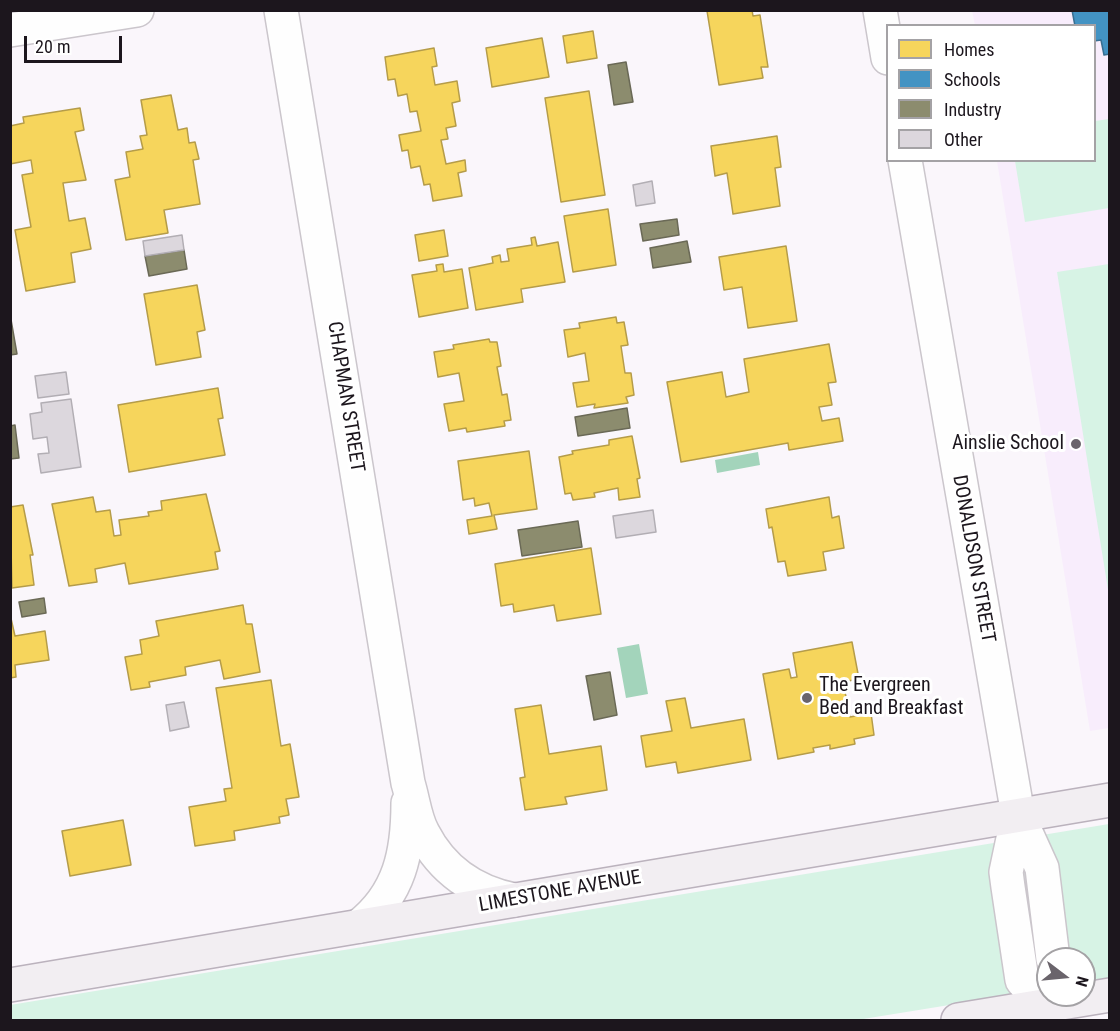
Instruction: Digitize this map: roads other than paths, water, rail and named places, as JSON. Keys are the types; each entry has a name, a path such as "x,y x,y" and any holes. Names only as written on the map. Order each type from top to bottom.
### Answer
{"main road":[{"name":"LIMESTONE AVENUE","path":"10,985 1110,800"},
{"path":"958,1020 1046,1007"}],"street":[{"path":"10,30 137,10"},
{"name":"CHAPMAN STREET","path":"281,10 408,783 422,832 442,859 465,882 487,894 514,900"},
{"path":"880,10 886,46"},
{"name":"DONALDSON STREET","path":"905,162 1018,815"},
{"name":"CHAPMAN STREET","path":"359,926 383,903 403,865 408,834 408,783"},
{"path":"1018,815 1042,868 1052,947"},
{"path":"1018,815 1007,880 1022,980 1036,996"}],"place":[{"name":"Ainslie School","path":"1076,444"},
{"name":"The Evergreen Bed and Breakfast","path":"807,698"}]}
